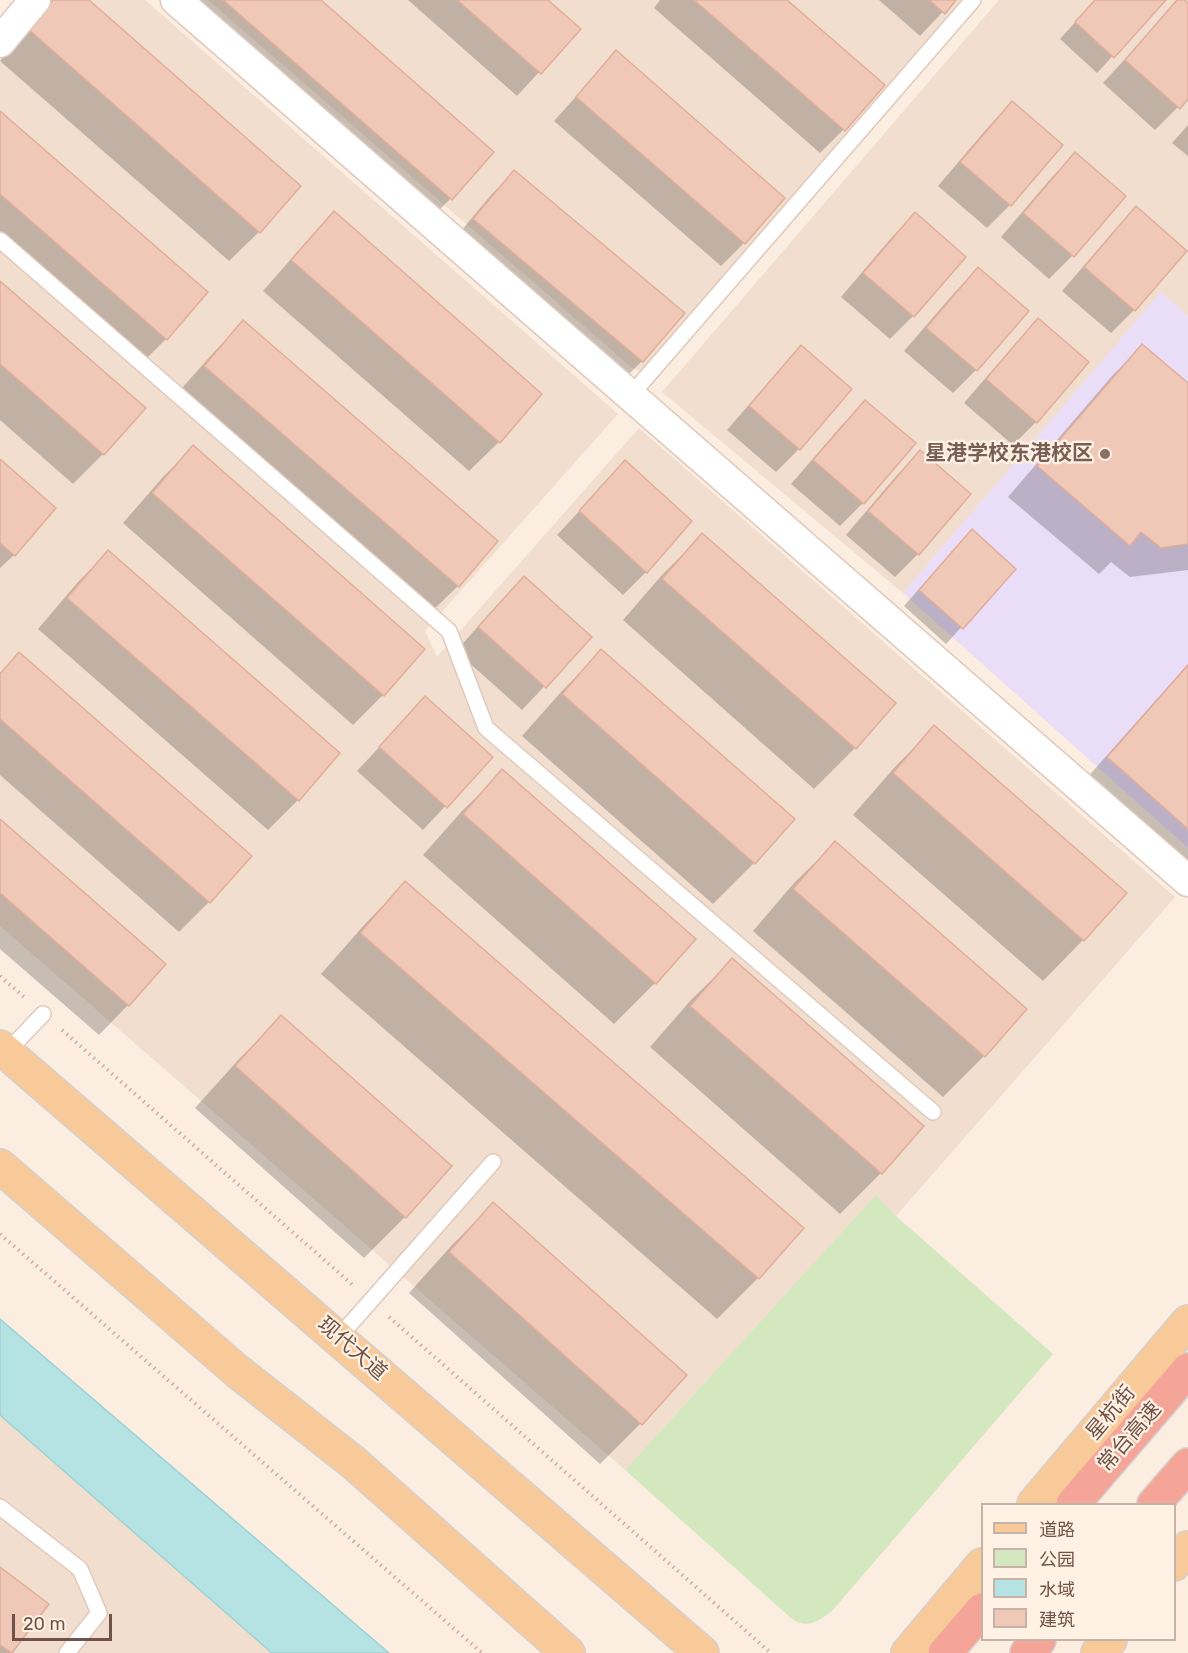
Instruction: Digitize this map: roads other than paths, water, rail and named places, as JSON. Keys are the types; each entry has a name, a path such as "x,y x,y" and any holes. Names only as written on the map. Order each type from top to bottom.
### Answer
{"highway":[{"name":"常台高速","path":"1074,1503 1188,1370"},
{"path":"1155,1503 1188,1465"},
{"path":"945,1653 981,1611"},
{"path":"1027,1653 1038,1641"}],"main road":[{"name":"现代大道","path":"2,1053 338,1338 702,1653"},
{"path":"0,1166 237,1371 354,1463 568,1653"},
{"name":"星杭街","path":"1035,1503 1188,1322"},
{"path":"1176,1562 1188,1548"},
{"path":"908,1653 981,1566"},
{"path":"1098,1653 1109,1641"}],"street":[{"path":"0,42 35,0"},
{"path":"176,0 1188,881"}],"lane":[{"path":"631,395 973,0"},
{"path":"0,240 449,631 486,728 933,1112"},
{"path":"2,1053 43,1014"},
{"path":"338,1338 493,1162"},
{"path":"0,1507 80,1569 99,1613 67,1653"}],"water":[{"path":"0,1319 389,1653 272,1653 0,1415"}],"place":[{"name":"星港学校东港校区","path":"1105,454"}]}
